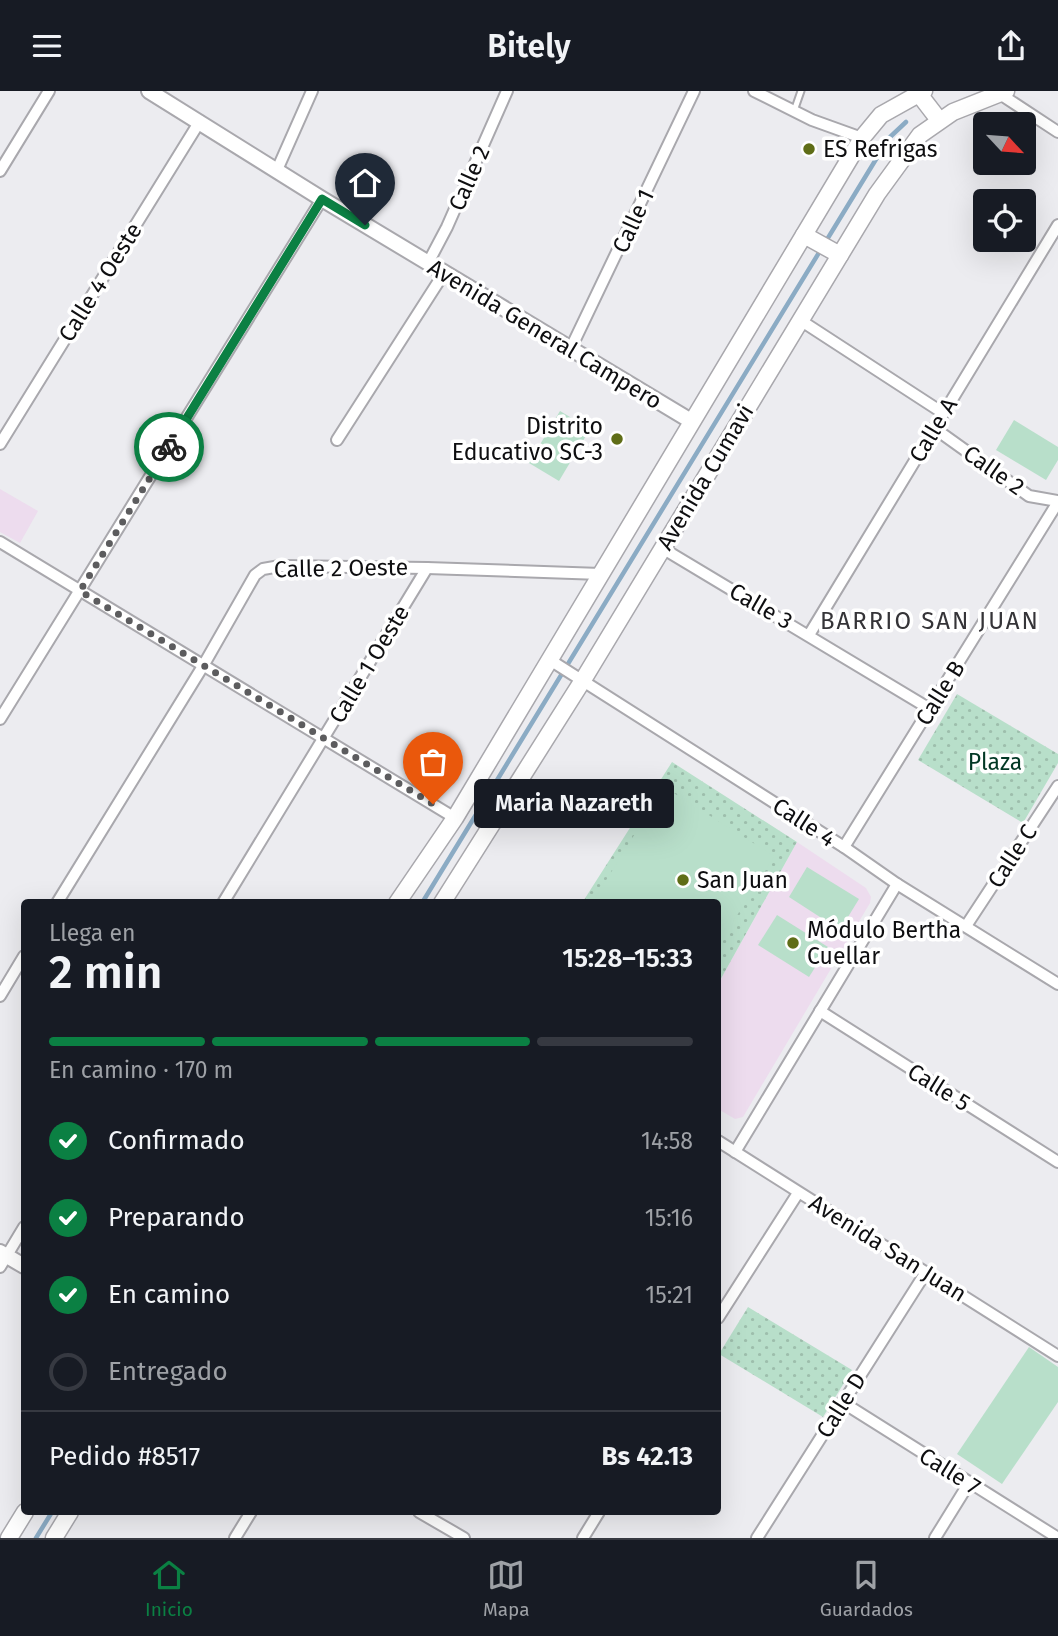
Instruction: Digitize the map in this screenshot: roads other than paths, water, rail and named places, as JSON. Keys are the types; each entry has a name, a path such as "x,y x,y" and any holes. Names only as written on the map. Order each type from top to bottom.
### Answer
{"main road":[{"path":"922,92 939,120"},
{"name":"Avenida Cumavi","path":"400,899 556,663 601,574 691,421 809,238 862,138 881,115 922,92"},
{"name":"Avenida Cumavi","path":"444,899 578,677 662,548 800,320 837,253 877,194 920,135 953,112 1003,92"},
{"path":"809,238 837,253"},
{"path":"9,1538 23,1515"},
{"path":"54,1538 68,1515"}],"street":[{"path":"0,171 49,91"},
{"name":"Avenida General Campero","path":"149,91 570,350 691,421"},
{"path":"277,170 312,91"},
{"name":"Calle 2","path":"428,263 447,227 507,91"},
{"name":"Calle 1","path":"570,350 694,91"},
{"path":"754,91 794,111 862,138"},
{"path":"1003,92 1058,132"},
{"name":"Calle 4 Oeste","path":"0,444 200,121"},
{"path":"0,719 322,199"},
{"name":"Calle A","path":"809,635 1058,225"},
{"path":"337,440 444,273"},
{"path":"800,320 943,413"},
{"name":"Calle 2","path":"934,428 1029,496 1058,501"},
{"name":"Calle B","path":"844,847 1058,501"},
{"path":"0,542 455,818"},
{"name":"Calle 3","path":"662,548 930,709"},
{"name":"Calle 2 Oeste","path":"59,899 203,666 255,575 264,569 280,566 427,568 601,574"},
{"name":"Calle 1 Oeste","path":"225,899 427,568"},
{"name":"Calle 4","path":"556,663 844,847 897,884 1058,983"},
{"name":"Calle C","path":"966,926 1055,798 1058,786"},
{"path":"735,1152 897,884"},
{"path":"0,996 21,961"},
{"name":"Calle 5","path":"820,1011 1058,1162"},
{"name":"Avenida San Juan","path":"721,1142 1058,1356"},
{"path":"721,1313 799,1193"},
{"path":"21,1231 2,1258 21,1265"},
{"name":"Calle D","path":"757,1538 926,1272"},
{"name":"Calle 7","path":"842,1402 1058,1538"},
{"path":"935,1538 969,1483"},
{"path":"235,1538 249,1515"},
{"path":"426,1515 464,1538"},
{"path":"583,1538 597,1515"}],"lane":[{"path":"794,111 801,91"}],"waterway":[{"path":"424,899 889,138 906,122"},
{"path":"36,1538 50,1515"}],"place":[{"name":"ES Refrigas","path":"809,149"},
{"name":"Distrito Educativo SC-3","path":"617,439"},
{"name":"Maria Nazareth","path":"433,804"},
{"name":"San Juan","path":"683,880"},
{"name":"Módulo Bertha Cuellar","path":"793,943"}],"district":[{"name":"BARRIO SAN JUAN","path":"930,621"}],"park label":[{"name":"Plaza","path":"995,762"}]}
